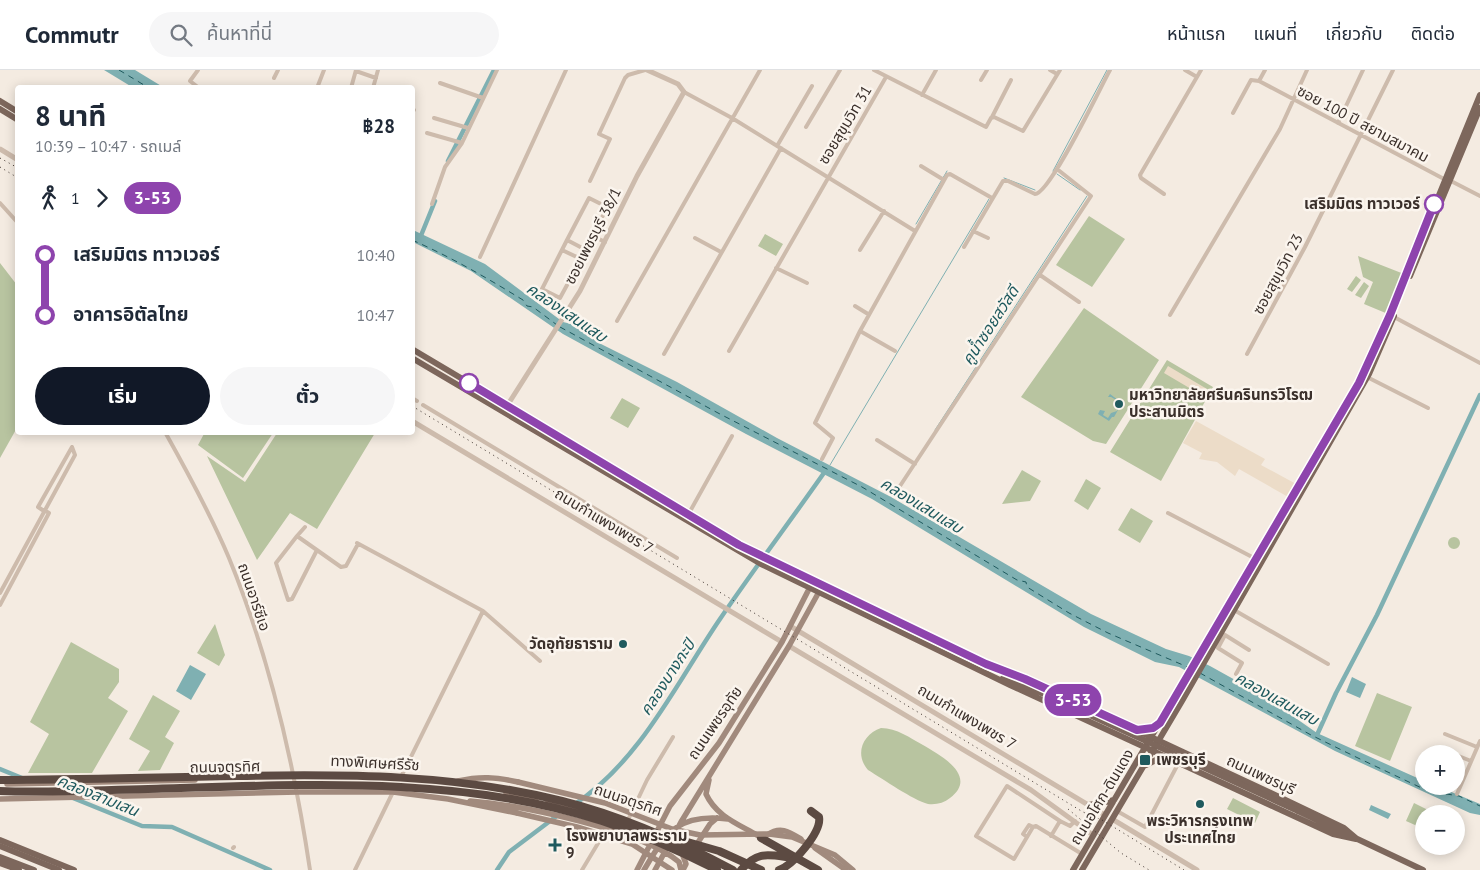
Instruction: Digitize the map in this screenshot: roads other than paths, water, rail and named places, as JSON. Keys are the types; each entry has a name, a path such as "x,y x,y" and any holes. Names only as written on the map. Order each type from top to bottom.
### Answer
{"highway":[{"name":"ทางพิเศษศรีรัช","path":"0,780 354,774 418,778 488,786 562,801 603,812 733,870"},
{"name":"ทางพิเศษศรีรัช","path":"0,791 315,786 413,787 468,793 527,803 601,820 644,836 715,869"},
{"path":"779,870 790,864 818,829 819,817 811,811"},
{"path":"761,838 818,870"},
{"path":"667,840 719,851 761,870"},
{"path":"741,870 756,856 797,858"}],"main road":[{"path":"1219,636 1367,377 1394,317 1480,95"},
{"path":"0,101 4,109 15,118"},
{"path":"1219,636 1256,559 1366,368 1480,108"},
{"name":"ถนนเพชรบุรี","path":"415,351 650,496 688,515 756,558"},
{"name":"ถนนเพชรบุรี","path":"415,360 756,558 986,664 1025,679 1137,730 1332,822 1357,840"},
{"name":"ถนนเพชรบุรี","path":"764,561 810,587 821,588 983,672 1333,834 1357,840"},
{"name":"ถนนเพชรอุทัย","path":"637,870 677,796 719,743 782,642 810,587"},
{"name":"ถนนเพชรอุทัย","path":"680,825 789,646 821,588"},
{"path":"802,602 807,600 811,606"},
{"name":"ถนนอโศก-ดินแดง","path":"1073,870 1175,697 1219,636"},
{"name":"ถนนอโศก-ดินแดง","path":"1082,870 1219,636"},
{"name":"ถนนเพชรบุรี","path":"986,664 1011,680"},
{"name":"ถนนเพชรบุรี","path":"983,672 1011,680 1042,693 1423,870"},
{"path":"1101,726 1108,722 1106,716"},
{"path":"1137,730 1153,728 1160,723"},
{"path":"1166,728 1166,741 1176,749"},
{"path":"1132,741 1137,752 1133,768"},
{"path":"1144,766 1160,758 1170,758"},
{"path":"1197,771 1196,763 1202,762"},
{"path":"713,769 706,794 716,809 728,819 761,838 776,829 788,831 846,870"},
{"name":"ถนนจตุรทิศ","path":"451,783 475,777 493,777 605,803 672,829 700,835 769,834 792,837 835,855 853,870"},
{"name":"ถนนจตุรทิศ","path":"0,784 335,778 451,783 542,800 598,814 667,840"},
{"name":"ถนนจตุรทิศ","path":"0,798 393,792 524,809 606,830 665,852"},
{"name":"ถนนจตุรทิศ","path":"448,799 577,827 632,844 672,870"},
{"path":"1090,805 1114,800"},
{"path":"683,868 710,824 717,818"},
{"path":"606,830 610,819"},
{"path":"644,870 657,848 680,825 697,819 728,819"},
{"path":"639,829 658,828"},
{"path":"0,840 74,870"},
{"path":"655,870 665,852 667,840"},
{"path":"667,840 684,854 683,868"},
{"path":"0,846 59,870"},
{"path":"8,860 16,854 15,846"},
{"path":"19,867 18,855 24,850"},
{"path":"665,852 679,862 683,868"},
{"path":"0,856 19,867"},
{"path":"0,863 34,870"}],"street":[{"path":"195,85 190,81 198,70"},
{"path":"274,78 278,70"},
{"path":"318,85 324,70"},
{"path":"374,85 378,70"},
{"path":"432,204 445,167 462,143 498,70"},
{"path":"480,257 566,70"},
{"path":"590,181 610,139 599,134 625,78 628,74 646,70 678,84 684,92 732,118 915,231"},
{"path":"617,321 760,70"},
{"path":"806,127 840,70"},
{"path":"874,70 886,77"},
{"path":"922,95 936,70"},
{"path":"981,80 987,70"},
{"path":"1011,80 992,117 1021,131 1025,131 1058,72 1050,70"},
{"path":"964,247 992,198 1006,180 1033,193 1040,194 1058,169 1110,70"},
{"path":"1185,70 1198,77"},
{"path":"1164,194 1141,178 1140,174 1201,70"},
{"path":"1233,113 1251,80 1260,81 1265,70"},
{"path":"1170,315 1280,129 1307,70"},
{"path":"1338,123 1363,70"},
{"name":"ซอยสุขุมวิท 23","path":"1247,354 1305,247 1393,70"},
{"path":"352,85 356,71 376,78"},
{"name":"ซอยสุขุมวิท 31","path":"729,352 886,77 986,128 992,117"},
{"name":"ซอย 100 ปี สยามสมาคม","path":"1260,81 1360,136 1480,196"},
{"path":"440,83 483,98"},
{"path":"664,354 812,86"},
{"name":"ซอยเพชรบุรี 38/1","path":"502,411 568,309 605,242 637,176 684,92"},
{"path":"434,118 468,128"},
{"path":"427,133 462,143"},
{"path":"0,149 15,158"},
{"path":"921,166 942,179"},
{"path":"900,486 1091,196 1058,169"},
{"path":"822,460 833,438 815,423 868,314 942,179 950,174 992,198"},
{"path":"589,198 607,207 560,298 542,289 568,240 589,198"},
{"path":"0,203 15,220"},
{"path":"860,250 884,211"},
{"path":"973,231 988,238"},
{"path":"592,236 605,242"},
{"path":"695,238 721,252"},
{"path":"568,240 586,250"},
{"path":"562,250 580,259"},
{"path":"776,268 807,283"},
{"path":"1040,275 1079,302"},
{"path":"855,306 868,314"},
{"path":"1394,317 1480,363"},
{"path":"860,331 894,351"},
{"path":"1367,377 1428,408"},
{"path":"423,404 677,558"},
{"name":"ถนนกำแพงเพชร 7","path":"415,423 782,642"},
{"name":"ถนนอาร์ซีเอ","path":"167,435 192,480 229,558 271,678 296,779 310,870"},
{"path":"688,515 732,436"},
{"path":"877,440 914,463"},
{"path":"0,594 36,524 44,510 75,455 72,447 38,508 44,510 50,513 0,605"},
{"path":"1168,513 1256,559"},
{"path":"36,524 42,527"},
{"path":"305,527 276,563 288,600 292,599 316,552"},
{"path":"297,536 316,552 344,568 357,544 483,611 540,661"},
{"path":"19,557 24,559"},
{"path":"3,588 8,591"},
{"path":"1234,610 1328,664"},
{"path":"399,781 483,611"},
{"name":"ถนนกำแพงเพชร 7","path":"790,626 1105,815"},
{"path":"1236,674 1242,663 1218,648 1219,636 1249,650"},
{"name":"ถนนกำแพงเพชร 7","path":"789,646 980,758 1094,835"},
{"path":"1445,734 1478,750"},
{"path":"626,824 647,780 673,738"},
{"path":"1465,775 1478,750 1480,741"},
{"path":"1465,759 1471,761"},
{"path":"1117,810 1145,827 1179,762"},
{"path":"1075,821 1071,826 1060,821 1007,786 976,836 1014,859 1033,827 1036,826 1082,854"},
{"path":"355,870 393,792"},
{"path":"1112,819 1197,870"},
{"path":"1051,836 1060,821"},
{"path":"582,870 606,830"}],"water":[{"path":"104,70 135,70 160,85 129,85"},
{"path":"415,231 485,264 563,322 571,324 599,343 677,382 777,438 891,497 1091,614 1166,649 1189,656 1210,666 1264,696 1317,733 1415,777 1415,788 1335,751 1179,667 1155,662 1084,627 872,499 746,434 563,334 471,271 415,243"},
{"path":"1110,394 1122,403 1114,417 1109,421 1098,414 1100,410 1105,411 1103,415 1108,418 1111,413 1117,411 1118,401 1108,397"},
{"path":"190,665 206,674 191,700 176,691"},
{"path":"1352,677 1366,684 1360,698 1346,692"},
{"path":"1431,795 1458,795 1480,804 1480,815 1465,811 1465,805 1453,805"},
{"path":"1371,805 1391,814 1388,819 1369,810"}],"waterway":[{"path":"448,161 494,70"},
{"name":"คูน้ำซอยสวัสดี","path":"1053,171 1107,70"},
{"name":"คูน้ำซอยสวัสดี","path":"916,224 947,171"},
{"name":"คูน้ำซอยสวัสดี","path":"1057,174 1080,190"},
{"name":"คูน้ำซอยสวัสดี","path":"1004,178 1035,190"},
{"name":"คูน้ำซอยสวัสดี","path":"935,430 1087,196"},
{"name":"คูน้ำซอยสวัสดี","path":"830,465 989,199"},
{"path":"420,238 435,201"},
{"name":"คลองแสนแสบ","path":"1317,735 1336,693 1377,615 1480,395"},
{"name":"คลองบางกะปิ","path":"575,804 598,786 639,743 673,694 720,619 826,470"},
{"name":"คูน้ำซอยสวัสดี","path":"891,496 899,485"},
{"name":"คลองสามเสน","path":"0,769 22,778"},
{"name":"คลองสามเสน","path":"73,798 142,826 172,827 270,870"},
{"name":"คลองบางกะปิ","path":"497,870 509,852 558,815"}],"railway":[{"path":"0,158 15,166"},
{"path":"0,167 15,176"},
{"path":"415,408 1083,812 1102,820 1184,870"},
{"path":"1068,809 1121,853 1149,870"}],"place":[{"name":"เสริมมิตร ทาวเวอร์","path":"1434,204"},
{"name":"มหาวิทยาลัยศรีนครินทรวิโรฒ ประสานมิตร","path":"1119,404"},
{"name":"วัดอุทัยธาราม","path":"623,644"},
{"name":"เพชรบุรี","path":"1145,760"},
{"name":"พระวิหารกรุงเทพ ประเทศไทย","path":"1200,804"},
{"name":"โรงพยาบาลพระราม 9","path":"555,845"}]}
